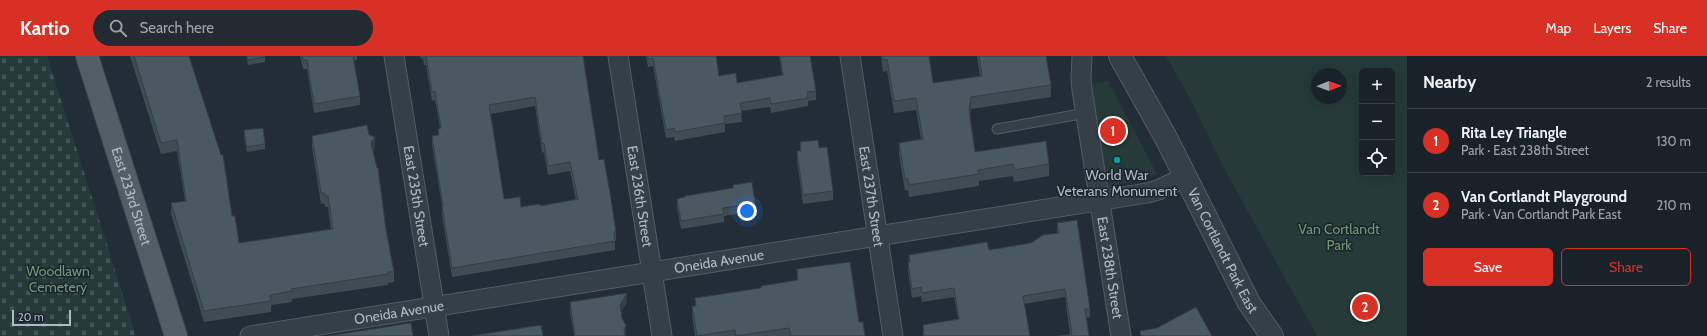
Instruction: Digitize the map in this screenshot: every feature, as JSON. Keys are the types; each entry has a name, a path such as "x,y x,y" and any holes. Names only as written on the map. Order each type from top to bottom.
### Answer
{"main road":[{"name":"East 233rd Street","path":"87,56 176,336"}],"street":[{"name":"East 235th Street","path":"394,56 439,336"},
{"name":"East 236th Street","path":"618,56 662,336"},
{"name":"East 237th Street","path":"850,56 893,336"},
{"name":"East 238th Street","path":"1082,56 1081,79 1121,336"},
{"name":"Van Cortlandt Park East","path":"1120,56 1142,92 1249,303 1272,336"},
{"name":"Oneida Avenue","path":"250,336 1147,193 1158,190 1185,177"}],"lane":[{"path":"997,129 1086,113"}],"green space":[{"name":"Woodlawn Cemetery","path":"0,56 47,56 136,336 0,336"},
{"name":"Van Cortlandt Park","path":"1166,56 1407,56 1407,336 1317,336 1226,172 1189,97"},
{"path":"1108,81 1157,174 1102,190 1086,87 1096,83"}],"building":[{"path":"134,56 189,56 221,155 223,155 232,216 235,216 239,243 333,229 328,196 321,193 312,136 367,125 369,135 375,137 371,143 378,168 386,230 394,272 291,289 292,291 270,295 271,301 204,311 171,203 186,201 177,140 161,143"},
{"path":"247,56 265,56 265,57 248,60"},
{"path":"302,56 353,56 360,96 314,104 307,60 303,60"},
{"path":"426,56 583,56 599,160 604,159 610,193 616,232 614,232 615,241 452,268 432,136 439,135 438,129 441,128 435,91 432,92","holes":["535,97 542,144 544,143 548,166 570,162 578,199 540,206 540,204 521,207 520,197 504,199 489,105"]},
{"path":"647,56 716,56 719,76 736,73 737,83 783,75 780,56 810,56 816,91 807,92 808,98 771,104 770,98 740,103 742,113 724,116 725,123 675,132 674,128 666,130 653,58 648,59"},
{"path":"882,56 929,56 933,83 982,76 979,56 1046,56 1051,85 971,97 969,110 975,152 1046,141 1049,164 1014,170 1013,164 978,170 979,174 909,185 908,179 905,179 899,143 923,139 916,98 894,101 887,59 883,60"},
{"path":"263,128 265,144 247,147 244,130"},
{"path":"818,140 819,148 827,147 833,191 803,195 797,151 801,151 800,142"},
{"path":"752,182 755,203 723,208 724,214 681,221 677,199 685,196 733,188 733,185"},
{"path":"1077,220 1090,309 1085,309 1089,336 1058,336 1072,334 1065,289 1023,296 1030,336 924,336 923,325 959,319 954,288 922,293 921,287 912,289 908,262 910,262 909,255 987,242 989,250 1031,243 1043,235 1059,233 1057,223"},
{"path":"850,262 859,322 863,322 865,336 791,336 789,328 736,336 735,330 697,336 692,306 696,306 695,298 761,288 761,286 798,280 797,269"},
{"path":"627,293 620,305 622,318 626,326 624,329 625,336 575,336 570,302"},
{"path":"1196,307 1212,336 1141,336 1140,331 1157,328"},
{"path":"411,323 413,336 328,336"},
{"path":"541,325 543,336 471,336"}],"place":[{"name":"Rita Ley Triangle","path":"1113,131"},
{"name":"World War Veterans Monument","path":"1117,160"},
{"name":"Van Cortlandt Playground","path":"1365,307"}]}
